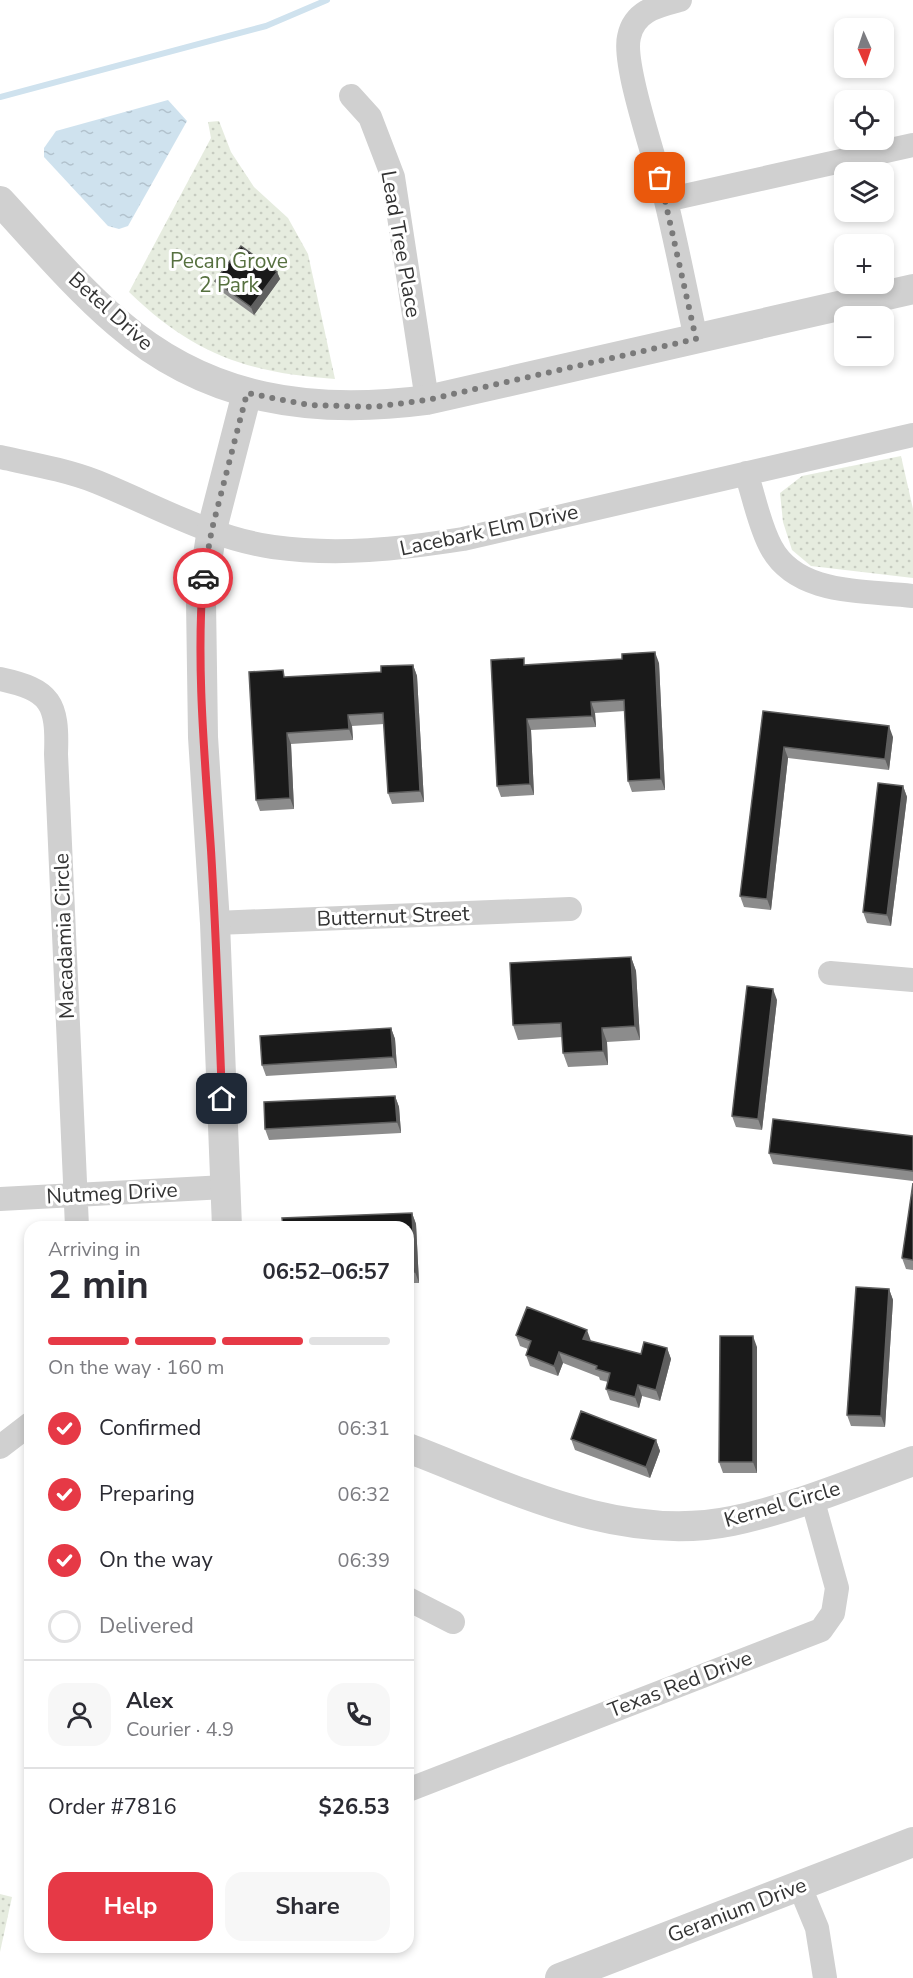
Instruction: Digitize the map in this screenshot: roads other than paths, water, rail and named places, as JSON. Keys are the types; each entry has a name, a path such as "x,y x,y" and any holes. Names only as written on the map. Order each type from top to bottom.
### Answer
{"street":[{"path":"680,0 656,6 636,18 628,38 632,72 666,200 696,339"},
{"name":"Lead Tree Place","path":"351,96 370,117 393,177 427,400"},
{"path":"666,200 913,145"},
{"name":"Betel Drive","path":"0,201 96,303 120,325 163,356 210,380 247,393 309,405 374,407 427,400 913,289"},
{"path":"228,1221 215,923 200,650 203,576 212,529 247,393"},
{"name":"Lacebark Elm Drive","path":"0,457 95,481 212,529 272,546 341,553 398,549 463,538 913,435"},
{"path":"746,473 770,546 782,563 793,573 818,585 913,596"},
{"name":"Macadamia Circle","path":"0,679 26,685 41,693 54,712 57,726 56,754 77,1221"},
{"name":"Butternut Street","path":"215,923 570,909"},
{"path":"830,972 913,980"},
{"name":"Nutmeg Drive","path":"0,1199 225,1187"},
{"path":"0,1447 24,1429"},
{"name":"Kernel Circle","path":"414,1450 566,1508 645,1525 704,1525 731,1521 812,1498 913,1461"},
{"name":"Texas Red Drive","path":"414,1788 821,1630 833,1613 837,1588 812,1498"},
{"path":"414,1602 453,1622"},
{"name":"Geranium Drive","path":"560,1978 913,1842"},
{"path":"800,1887 817,1928 825,1978"}],"water":[{"path":"168,100 187,121 128,226 119,229 108,226 44,157 44,148 56,131"}],"waterway":[{"path":"0,97 266,26 327,0"}],"park label":[{"name":"Pecan Grove 2 Park","path":"229,273"}]}
